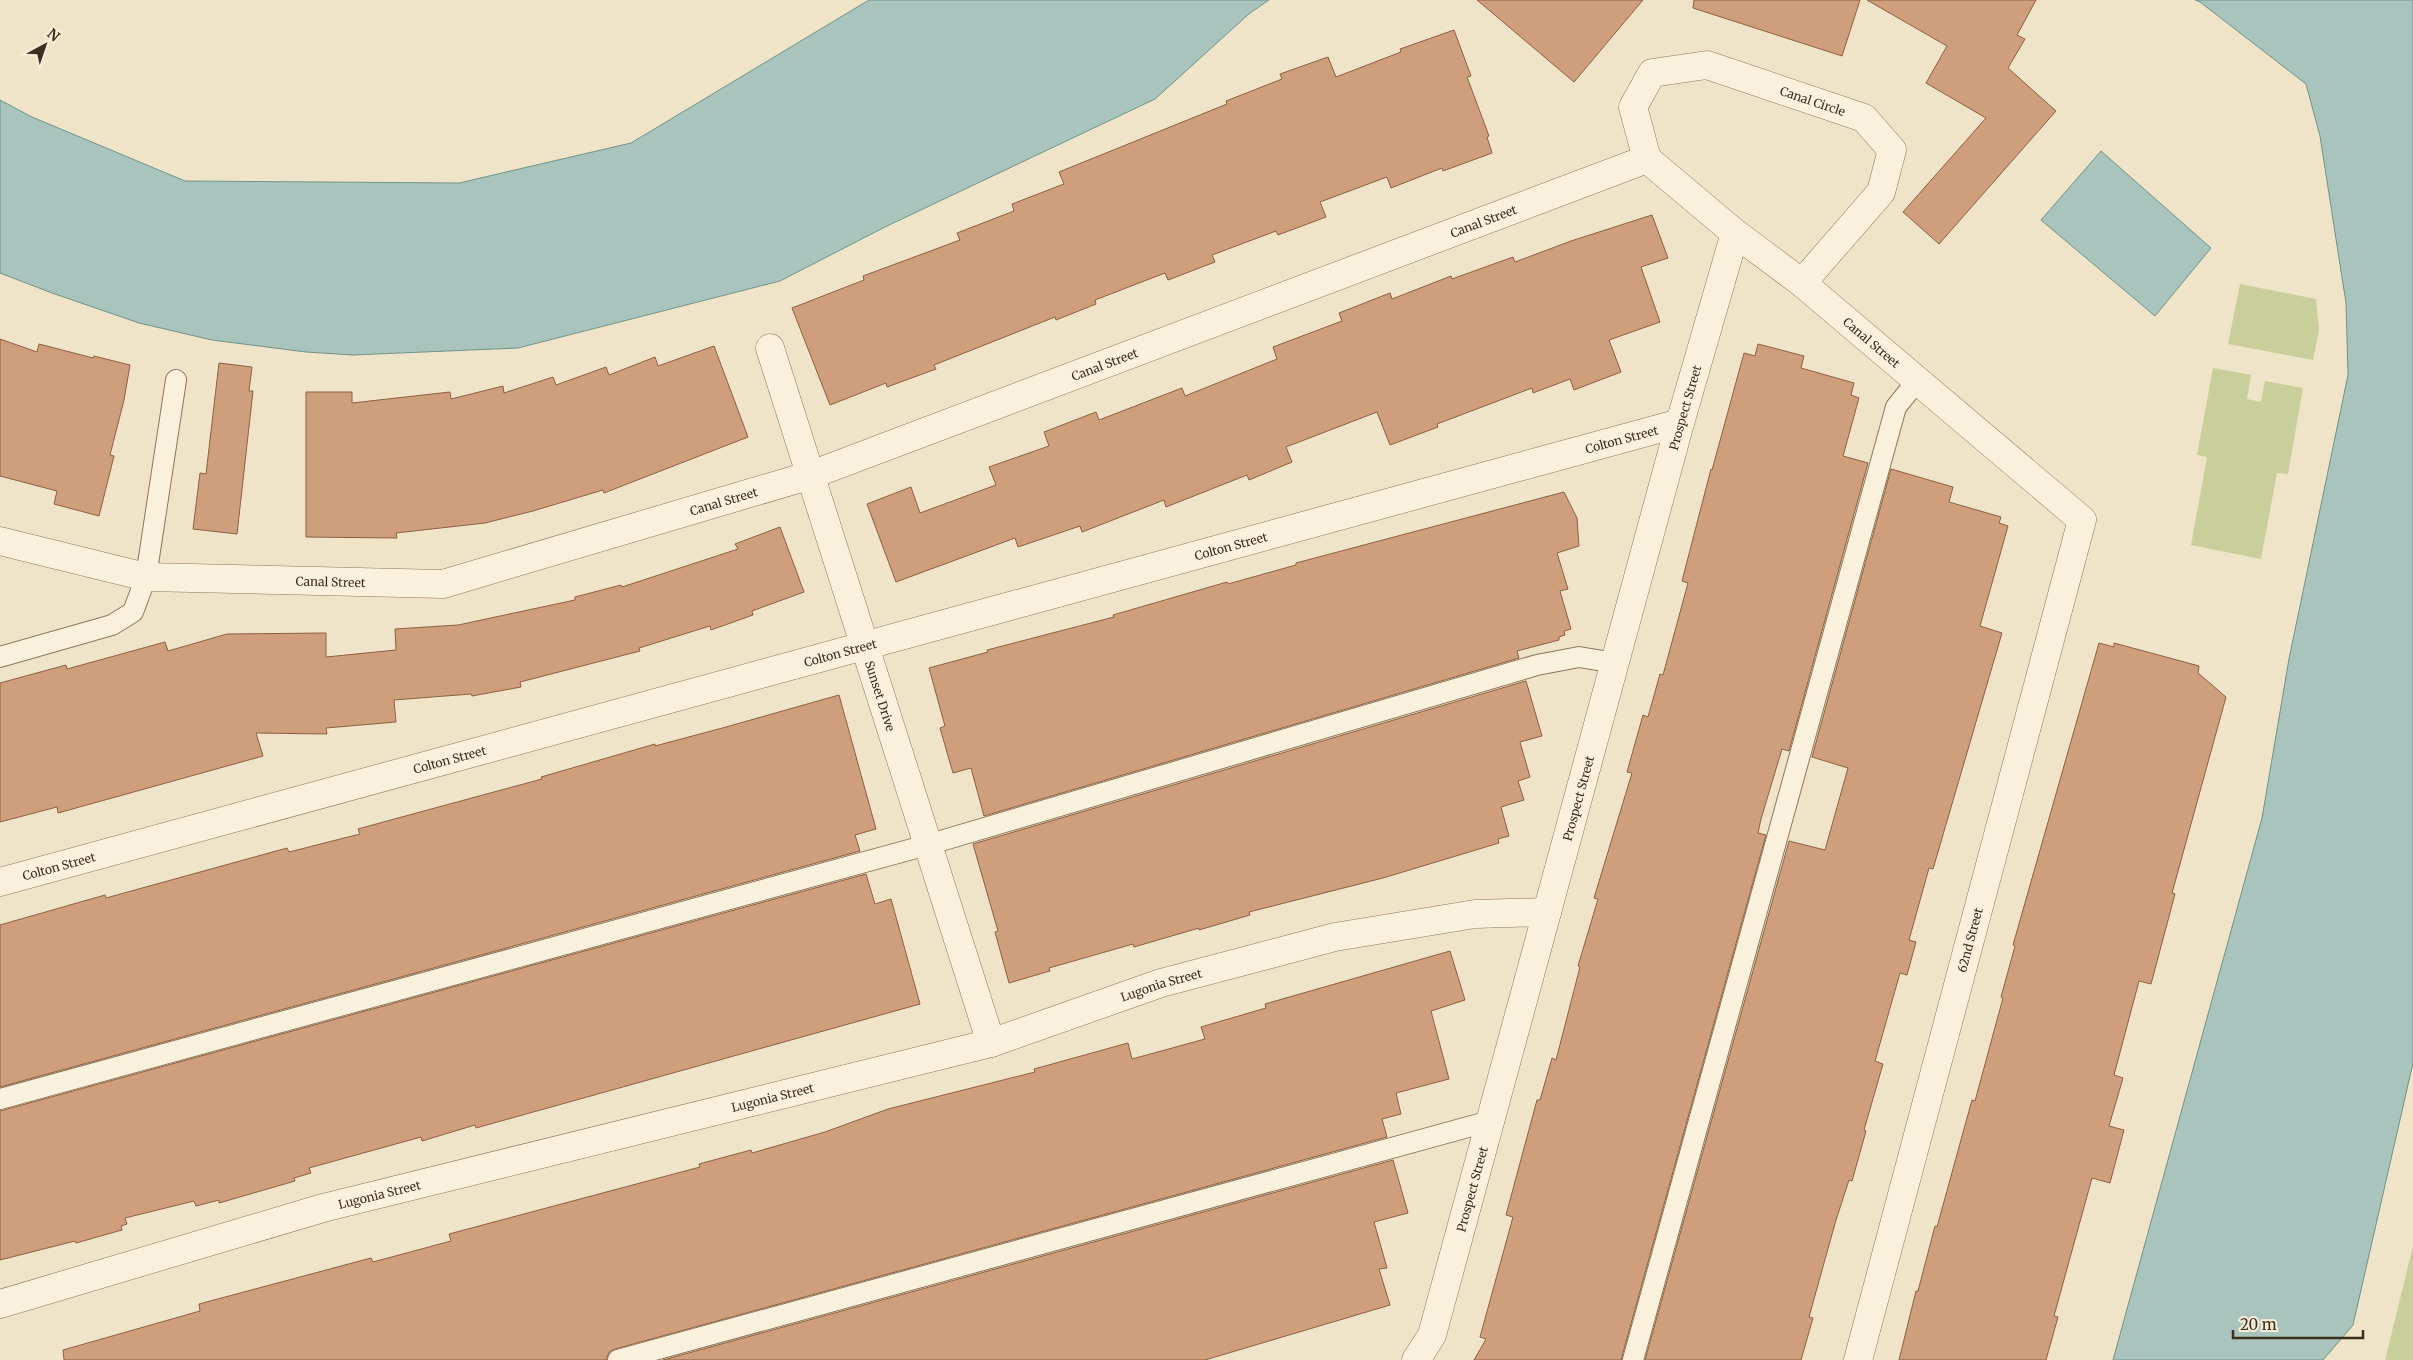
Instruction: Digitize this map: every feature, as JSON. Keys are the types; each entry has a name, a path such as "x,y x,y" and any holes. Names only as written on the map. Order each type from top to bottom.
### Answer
{"street":[{"name":"Canal Circle","path":"1647,159 1632,107 1652,73 1707,65 1864,118 1892,150 1881,192 1802,283"},
{"name":"Canal Street","path":"0,541 146,577 443,584 811,475 1647,159 1735,233 1802,283 2082,520"},
{"name":"Prospect Street","path":"1416,1360 1432,1335 1680,423 1735,233"},
{"name":"Sunset Drive","path":"770,348 991,1044"},
{"name":"Colton Street","path":"0,882 1680,423"},
{"name":"62nd Street","path":"1858,1360 2082,520"},
{"name":"Lugonia Street","path":"0,1304 323,1208 991,1044 1162,983 1335,937 1475,914 1546,912"}],"lane":[{"path":"0,657 112,625 133,612 146,577 176,380"},
{"path":"1633,1360 1896,407 1917,381"},
{"path":"0,1099 927,845 1537,666 1579,656 1616,663"},
{"path":"618,1360 1490,1121"}],"green space":[{"path":"2240,284 2316,299 2319,330 2313,360 2228,344"},
{"path":"2213,368 2251,375 2247,399 2261,402 2265,381 2303,388 2288,474 2277,473 2261,559 2191,545 2207,457 2197,455"},
{"path":"2413,1246 2413,1360 2385,1360"}],"water":[{"path":"869,0 1269,0 1250,13 1155,99 885,227 780,281 518,348 353,355 306,352 212,340 139,323 0,273 0,100 32,117 185,181 459,183 631,143"},
{"path":"2195,0 2413,0 2413,1063 2353,1325 2323,1360 2113,1360 2262,818 2289,659 2348,375 2346,303 2320,136 2306,84"},
{"path":"2101,151 2211,248 2155,316 2041,220"}],"building":[{"path":"1477,0 1643,0 1574,82"},
{"path":"1694,0 1860,0 1842,56 1693,8"},
{"path":"1867,0 2036,0 2017,35 2025,39 2008,68 2056,111 1939,244 1903,212 1986,118 1926,83 1947,46"},
{"path":"1454,30 1471,76 1467,77 1489,136 1487,137 1492,153 1443,171 1442,168 1391,188 1387,177 1320,202 1326,217 1278,235 1276,231 1212,255 1215,262 1168,280 1165,273 1095,300 1096,304 1056,320 1055,317 934,365 936,369 887,387 886,383 830,405 792,308 864,280 863,276 960,240 957,233 1014,211 1012,204 1064,184 1059,172 1227,104 1226,101 1282,79 1280,74 1328,57 1336,77 1401,52 1400,49"},
{"path":"1652,215 1668,258 1641,267 1660,322 1609,340 1621,372 1574,390 1570,379 1533,393 1532,388 1437,424 1438,427 1390,445 1377,412 1286,447 1292,462 1249,480 1247,475 1166,507 1164,500 1082,532 1080,526 1018,547 1015,538 896,582 867,504 911,487 920,513 996,485 989,467 1049,446 1044,432 1096,412 1099,420 1182,388 1185,396 1277,359 1273,347 1342,321 1339,313 1390,293 1392,299 1451,276 1452,279 1513,257 1515,262 1571,241"},
{"path":"0,339 37,352 39,344 130,365 124,400 110,455 114,456 99,516 54,504 57,491 0,476"},
{"path":"1758,344 1804,356 1801,368 1854,383 1851,395 1859,398 1843,456 1868,463 1789,751 1782,749 1761,819 1758,833 1766,835 1621,1360 1474,1360 1486,1339 1480,1337 1513,1217 1506,1215 1537,1100 1540,1100 1552,1058 1556,1060 1580,967 1578,966 1598,899 1594,898 1632,773 1627,772 1643,715 1648,717 1660,674 1663,675 1688,583 1682,581 1711,469 1744,353 1755,356"},
{"path":"714,346 748,437 604,493 603,490 485,523 396,533 397,538 306,537 306,392 352,392 352,403 450,392 451,399 503,386 504,393 553,377 556,385 606,367 609,375 655,357 658,366"},
{"path":"219,363 252,367 249,391 253,391 237,534 193,529 200,473 206,474"},
{"path":"1891,469 1953,487 1949,502 2001,517 1999,523 2008,526 1980,626 2002,633 1933,869 1929,868 1909,940 1916,942 1907,975 1900,973 1875,1061 1883,1064 1864,1130 1866,1131 1852,1181 1849,1180 1836,1220 1809,1317 1813,1318 1801,1360 1645,1360 1789,841 1825,850 1848,768 1812,757"},
{"path":"1564,492 1577,518 1579,546 1557,553 1568,589 1560,591 1571,629 1564,631 1565,635 1559,637 1559,640 1517,651 1519,658 984,816 971,768 953,773 940,728 945,726 929,668 988,652 987,650 1114,617 1113,615 1227,582 1228,584 1296,565 1296,563"},
{"path":"780,527 804,592 752,611 753,615 711,630 710,626 639,648 640,651 520,682 521,687 472,696 471,694 394,700 396,722 326,728 327,734 256,733 263,756 58,813 57,807 0,822 0,683 66,665 67,669 165,642 168,651 227,634 326,633 326,657 396,650 395,629 458,625 575,600 575,597 621,585 622,587 738,549 735,544"},
{"path":"2099,643 2114,647 2114,643 2199,666 2198,673 2226,697 2172,893 2175,894 2151,984 2139,981 2114,1075 2123,1078 2109,1126 2124,1130 2110,1183 2092,1178 2054,1316 2058,1317 2046,1360 1899,1360 1935,1226 1937,1227 1972,1100 1975,1101 2003,998 2001,997 2015,946 2013,945"},
{"path":"1526,681 1542,736 1520,742 1530,777 1518,781 1524,800 1501,807 1509,836 1498,839 1499,843 1383,878 1249,912 1250,915 1199,930 1199,928 1134,947 1133,944 1049,968 1050,971 1009,983 995,932 998,931 973,844"},
{"path":"839,695 876,829 855,835 860,851 0,1087 0,925 105,895 106,898 287,848 289,852 360,834 358,829 542,779 541,777 655,744 655,746"},
{"path":"866,874 875,904 891,899 920,1004 476,1128 475,1125 422,1141 421,1137 309,1168 311,1173 294,1178 295,1181 219,1203 219,1200 196,1206 194,1201 125,1218 127,1224 121,1226 122,1230 76,1243 75,1241 0,1260 0,1111"},
{"path":"1450,951 1465,1000 1431,1011 1449,1079 1396,1093 1401,1114 1382,1119 1387,1137 615,1349 609,1352 606,1360 64,1360 63,1350 200,1311 199,1304 371,1258 373,1262 451,1241 449,1234 700,1167 699,1164 751,1150 752,1153 825,1132 888,1109 1035,1072 1034,1069 1128,1043 1132,1059 1205,1039 1201,1027 1266,1008 1265,1004"},
{"path":"1393,1160 1408,1213 1374,1222 1387,1268 1379,1269 1390,1305 1205,1360 663,1360"}]}
